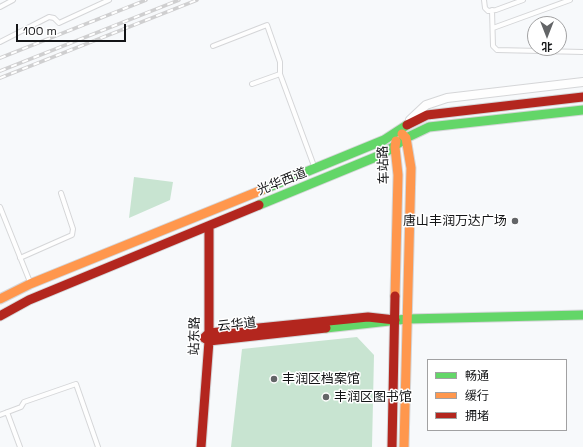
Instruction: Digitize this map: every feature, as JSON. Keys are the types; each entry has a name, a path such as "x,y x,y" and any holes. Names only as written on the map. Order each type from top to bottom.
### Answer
{"main road":[{"name":"光华西道","path":"0,299 30,284 384,140 398,130 427,115 583,97"},
{"name":"光华西道","path":"0,316 29,300 383,154 406,138 429,127 583,110"},
{"name":"车站路","path":"398,130 406,138 411,168 404,447"},
{"name":"车站路","path":"392,447 398,174 395,147 398,130"},
{"path":"183,222 193,233"},
{"name":"站东路","path":"201,447 207,337 205,227"},
{"name":"云华道","path":"207,337 407,319 583,315"},
{"name":"站东路","path":"195,447 207,337"}],"street":[{"path":"398,130 426,105 447,98 583,82"}],"lane":[{"path":"0,7 13,0"},
{"path":"0,42 49,17 54,18 59,23 109,0"},
{"path":"484,0 485,8 488,11 523,0"},
{"path":"493,28 570,0"},
{"path":"492,10 493,46 497,50 583,52"},
{"path":"213,46 267,25 280,62 280,74 315,168"},
{"path":"252,84 280,74"},
{"path":"20,258 72,235 73,229 61,193"},
{"path":"0,207 30,284"},
{"path":"0,415 21,407 24,402 76,384 98,447"},
{"path":"7,412 20,447"}],"green space":[{"path":"134,177 173,182 170,200 129,218"},
{"path":"357,337 374,355 372,447 231,447 242,349"}],"railway":[{"path":"0,58 146,0"},
{"path":"0,71 179,0"},
{"path":"0,78 197,0"}],"traffic: fast":[{"path":"259,205 383,154 406,138 429,127 583,110"},
{"path":"262,190 384,140 407,125"},
{"path":"326,328 407,319 583,315"}],"traffic: slow":[{"path":"402,134 406,138 411,168 404,447"},
{"path":"395,296 398,175 395,147 396,141"},
{"path":"0,299 30,284 262,190"}],"traffic: jam":[{"path":"407,125 427,115 583,97"},
{"path":"0,316 29,300 259,205"},
{"path":"201,447 209,341 209,226"},
{"path":"392,447 395,296"},
{"path":"326,328 209,341 204,338 209,333 368,317 395,320"}],"place":[{"name":"唐山丰润万达广场","path":"515,221"},
{"name":"丰润区档案馆","path":"274,379"},
{"name":"丰润区图书馆","path":"326,397"}]}
